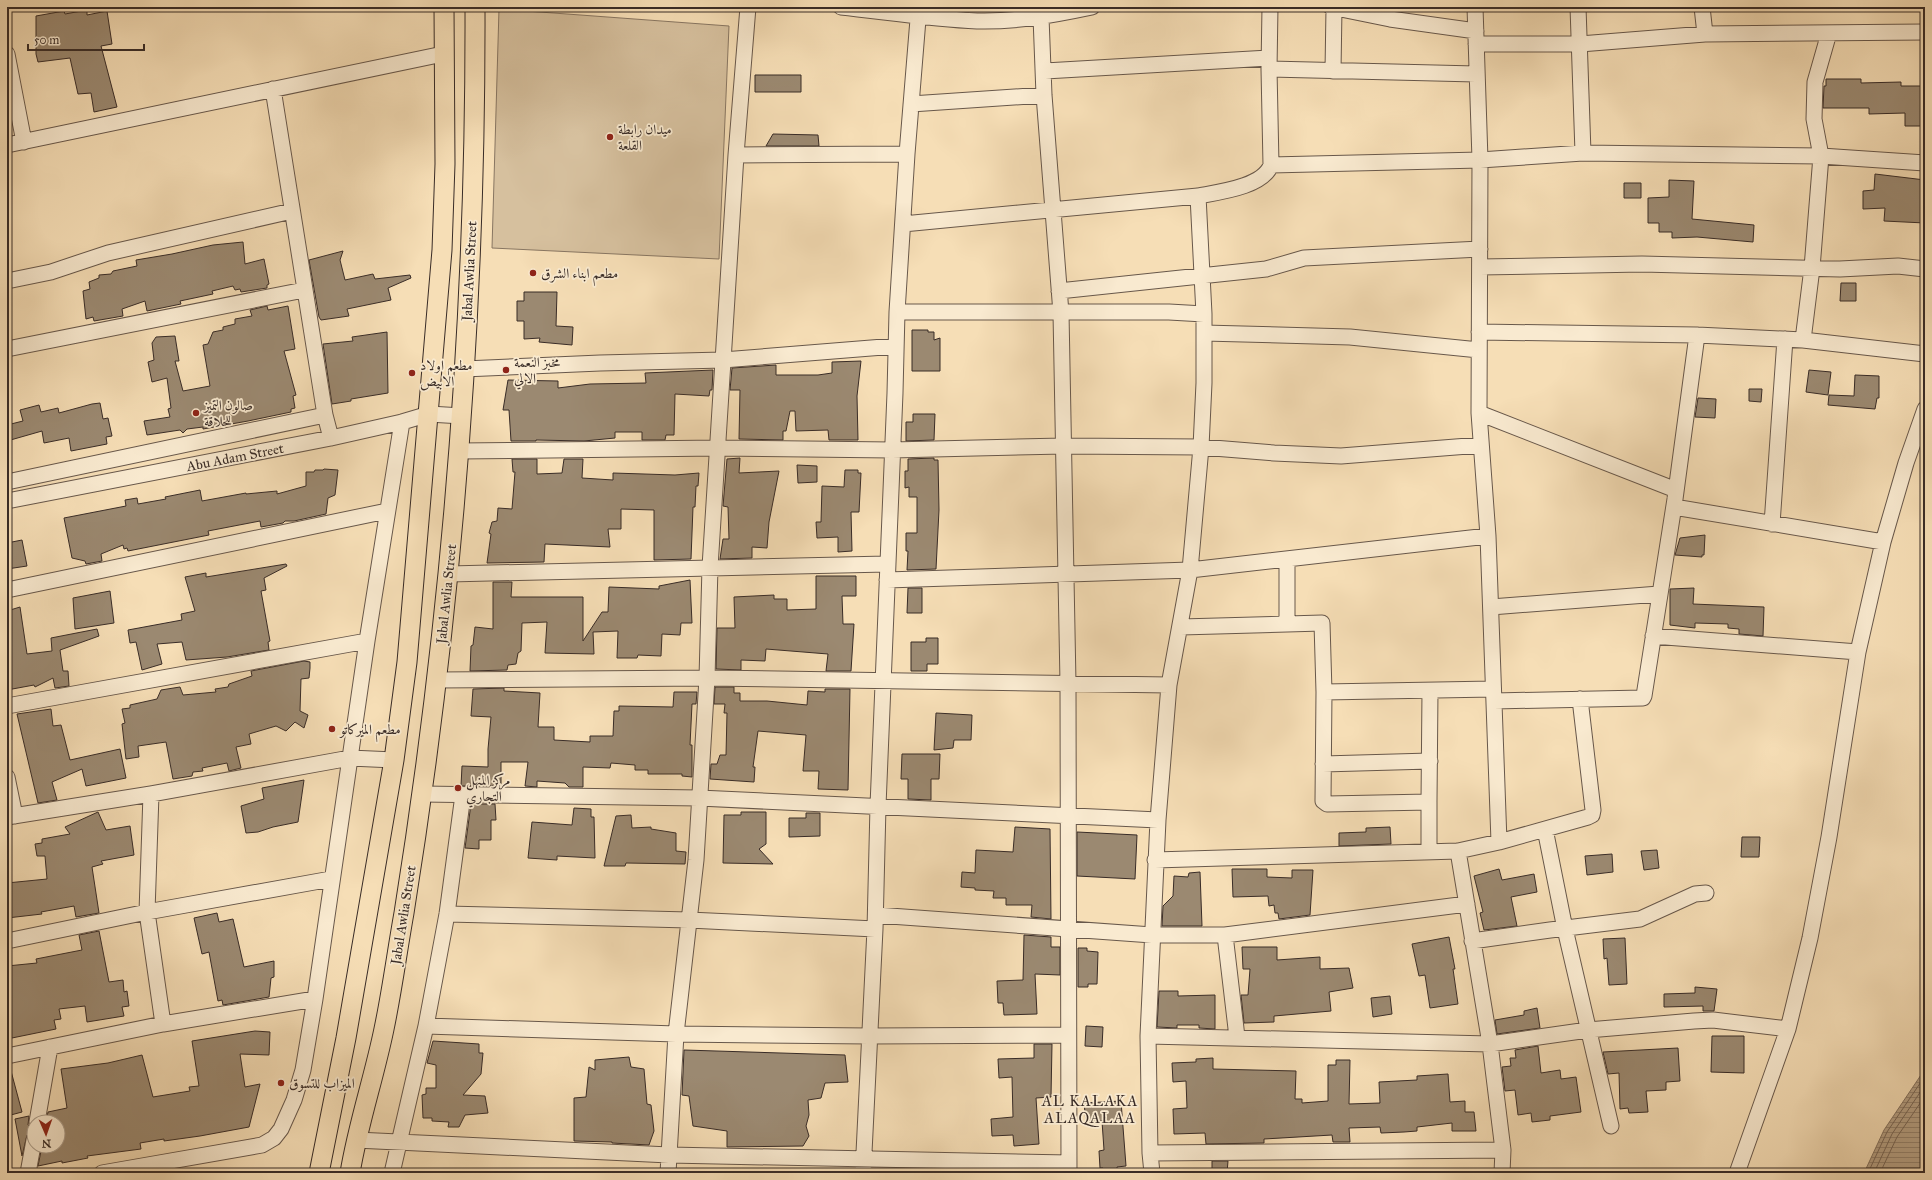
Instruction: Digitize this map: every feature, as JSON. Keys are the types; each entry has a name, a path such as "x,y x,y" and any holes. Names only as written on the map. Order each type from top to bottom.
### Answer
{"main road":[{"name":"Jabal Awlia Street","path":"319,1173 346,1038 394,760 407,662 442,250 446,164 443,54 444,7"},
{"name":"Jabal Awlia Street","path":"350,1173 356,1140 384,1029 422,794 449,574 462,416 471,249 475,80 475,7"}],"street":[{"path":"668,1173 676,1034 696,860 707,678 710,567 736,155 748,7"},
{"path":"841,7 919,12 978,21 1041,17 1092,7"},
{"path":"903,224 1198,196 1239,187 1256,181 1267,173 1271,165 1269,64 1270,7"},
{"path":"1333,71 1332,7 1476,38 1580,44 1705,34 1925,32"},
{"path":"1476,7 1476,74 1480,160 1479,413 1488,536 1500,842"},
{"path":"1578,7 1583,153"},
{"path":"1702,7 1705,34"},
{"path":"864,1167 875,922 897,312 907,154 919,12"},
{"path":"356,1140 669,1155 864,1167 1069,1168 1068,683 1061,313 1044,94 1045,71 1041,17"},
{"path":"1803,340 1812,268 1821,156 1814,119 1815,82 1829,33"},
{"path":"7,54 24,142"},
{"path":"7,145 443,54"},
{"path":"1045,71 1269,64 1333,71 1476,74"},
{"path":"273,89 304,290 325,414 331,438"},
{"path":"911,104 1044,94"},
{"path":"1271,165 1480,160 1583,153 1821,156 1925,163"},
{"path":"736,155 907,154"},
{"path":"1152,1173 1150,1153 1148,1036 1155,860 1169,685 1181,627 1190,570 1200,447 1204,314 1198,196"},
{"path":"7,281 51,272 108,253 292,211"},
{"path":"1059,291 1266,269 1304,258 1480,249"},
{"path":"1480,267 1642,264 1840,269 1898,266 1925,270"},
{"path":"7,350 304,290"},
{"path":"897,312 1169,312 1204,314"},
{"path":"1204,332 1350,337 1479,350"},
{"path":"1479,332 1697,335 1785,339 1925,354"},
{"path":"1324,692 1430,690 1580,699 1643,698 1674,507 1697,335"},
{"path":"1772,524 1785,339"},
{"path":"464,369 600,363 723,360 896,346"},
{"path":"1737,1173 1788,1029 1810,938 1827,844 1858,652 1883,542 1906,463 1925,409"},
{"path":"1479,413 1676,490"},
{"path":"7,482 325,414"},
{"name":"Abu Adam Street","path":"7,501 331,438 402,422 429,414 462,416"},
{"path":"106,1173 262,1145 274,1138 294,1100 303,1070 315,999 367,641 402,422"},
{"path":"458,451 718,448 892,450 1064,446 1200,447 1274,453 1341,456 1481,445"},
{"path":"1674,507 1883,542"},
{"path":"7,590 387,511"},
{"path":"887,580 1190,570 1488,536"},
{"path":"1287,559 1287,623"},
{"path":"449,574 887,564"},
{"path":"1491,607 1659,594"},
{"path":"1181,627 1287,623 1322,624 1324,692 1324,804 1429,802"},
{"path":"1653,636 1858,652"},
{"path":"7,706 367,641"},
{"path":"436,680 707,678 1169,685"},
{"path":"1429,852 1430,690"},
{"path":"1155,860 1458,851 1500,842 1588,817 1593,814 1580,699"},
{"path":"7,777 11,817 151,794 350,758 394,760"},
{"path":"1323,764 1430,761"},
{"path":"151,794 147,912 163,1024"},
{"path":"422,794 699,798 1158,820"},
{"path":"392,1173 426,1026 447,914 463,795"},
{"path":"1544,829 1565,929 1611,1126"},
{"path":"1458,851 1490,1044 1503,1150 1502,1173"},
{"path":"7,941 147,912 332,879"},
{"path":"1472,941 1640,919 1696,894 1706,893"},
{"path":"447,914 689,920 875,922 1069,928 1152,935 1225,935 1467,904"},
{"path":"1225,935 1236,1037"},
{"path":"7,1056 163,1024 315,999"},
{"path":"1148,1036 1490,1044 1588,1030 1713,1020 1788,1029"},
{"path":"426,1026 676,1034 870,1036 1068,1035"},
{"path":"38,1114 50,1047"},
{"path":"1150,1153 1503,1150"},
{"path":"28,1173 31,1154"}],"shaded area":[{"name":"ميدان رابطة القلعة","path":"499,9 729,26 719,259 492,248"}],"water":[{"path":"1925,1069 1925,1173 1864,1173 1884,1130"}],"building":[{"path":"87,10 87,15 107,11 112,44 101,46 117,107 94,112 91,93 78,94 70,58 38,62 36,54 36,16 64,11 65,14"},
{"path":"755,75 801,75 801,92 755,92"},
{"path":"1826,79 1861,79 1861,83 1901,82 1901,86 1925,86 1925,104 1922,104 1923,126 1905,126 1905,113 1869,114 1869,108 1823,108 1824,86 1826,86"},
{"path":"773,134 818,135 819,146 766,146"},
{"path":"1875,174 1925,180 1925,223 1884,221 1885,208 1863,209 1863,191 1874,190"},
{"path":"1669,180 1694,181 1692,219 1754,225 1753,242 1697,237 1672,238 1672,232 1659,232 1659,223 1648,223 1648,198 1669,197"},
{"path":"1624,183 1641,183 1641,198 1624,198"},
{"path":"243,242 245,264 264,259 269,284 267,285 267,288 241,292 240,289 235,290 233,286 212,291 213,294 180,301 181,304 147,311 145,301 122,309 123,316 94,321 93,317 86,319 83,291 90,289 89,282 99,278 99,275 111,274 113,271 137,266 136,260 213,245"},
{"path":"343,251 340,260 345,280 373,274 375,279 410,275 411,278 388,288 391,300 347,309 349,316 321,320 319,317 309,260"},
{"path":"1841,283 1856,283 1856,301 1840,301"},
{"path":"524,292 557,292 556,326 573,327 572,345 539,342 540,338 524,339 524,321 517,321 517,301 524,301"},
{"path":"267,306 268,310 288,306 295,349 284,351 296,395 293,396 295,408 291,409 291,412 248,421 203,429 203,427 187,429 183,433 180,430 147,435 144,421 170,417 168,409 171,408 167,378 152,382 148,362 154,360 152,343 156,337 175,336 179,361 175,361 183,391 210,386 203,345 208,344 213,332 223,330 223,327 235,324 235,319 252,316 250,310"},
{"path":"912,330 928,330 928,332 934,332 934,340 940,338 940,371 912,371"},
{"path":"387,332 388,393 351,399 351,401 332,404 323,344 353,341 352,337"},
{"path":"861,361 857,396 858,440 829,440 828,430 796,431 795,411 790,411 786,431 783,431 783,440 739,439 740,390 730,390 732,368 776,365 776,375 818,375 832,373 832,362"},
{"path":"713,370 712,390 710,390 709,396 675,394 674,435 666,435 665,440 642,440 642,432 615,432 615,438 584,441 511,441 509,410 503,410 508,380 558,381 558,388 590,384 646,383 645,373"},
{"path":"1809,370 1831,372 1828,395 1806,392"},
{"path":"1855,375 1879,376 1879,398 1877,398 1875,409 1828,405 1829,395 1854,396"},
{"path":"1749,389 1762,389 1761,402 1749,401"},
{"path":"1698,398 1716,399 1715,418 1695,417"},
{"path":"100,403 103,419 108,418 112,436 106,437 107,444 71,451 69,438 44,443 42,431 7,441 7,425 23,421 20,410 39,405 41,412 58,408 59,413"},
{"path":"913,414 935,414 934,440 906,441 906,422 913,422"},
{"path":"740,458 739,473 779,471 769,522 767,548 752,547 752,558 720,559 723,539 729,539 728,507 723,506 727,459"},
{"path":"934,458 934,460 938,460 939,510 936,569 907,570 908,551 906,551 906,533 917,533 917,497 909,497 909,487 905,488 905,471 908,471 908,459"},
{"path":"512,459 537,459 537,474 562,473 564,459 583,459 582,478 613,480 613,473 675,475 699,473 698,486 696,486 695,507 693,507 691,559 654,560 654,510 621,509 621,529 608,529 610,547 545,544 544,562 487,563 491,534 489,533 492,522 497,521 498,508 512,509 515,472 513,472"},
{"path":"797,465 817,466 817,482 798,483"},
{"path":"315,470 338,470 335,495 328,498 326,514 261,527 260,521 208,531 209,535 128,551 127,548 124,549 123,545 101,554 102,561 86,564 85,561 72,558 64,518 126,506 125,500 137,498 138,504 166,499 165,497 200,490 202,501 246,493 277,491 277,494 306,486 306,472 314,472"},
{"path":"845,470 858,470 858,473 861,473 859,512 851,512 852,551 838,552 838,537 817,538 816,522 821,522 822,486 844,487"},
{"path":"1705,535 1704,555 1702,555 1702,557 1675,555 1680,538"},
{"path":"22,540 27,566 7,569 7,543"},
{"path":"286,564 287,566 264,578 266,590 261,591 270,641 268,642 269,650 227,657 186,660 182,642 157,644 162,664 142,670 136,642 130,643 128,630 182,620 181,614 195,611 185,577 206,573 206,577"},
{"path":"816,576 856,576 856,596 842,596 843,624 854,624 851,671 826,671 828,654 766,649 765,661 741,660 741,670 716,669 717,628 735,628 734,597 774,595 774,599 787,599 787,610 816,609"},
{"path":"690,580 692,623 681,623 680,635 662,634 661,656 638,655 637,658 617,658 618,631 593,632 594,654 545,653 547,622 522,623 521,651 518,653 516,664 508,665 507,670 470,671 471,646 473,645 475,627 493,629 493,582 512,582 511,597 583,597 583,641 602,612 608,612 609,587 659,589 659,586"},
{"path":"908,588 922,588 922,613 907,613"},
{"path":"1694,588 1693,604 1764,607 1763,636 1739,634 1739,629 1728,628 1728,624 1695,623 1695,628 1670,625 1670,589"},
{"path":"110,591 114,623 75,629 73,598"},
{"path":"20,607 27,654 52,651 51,638 97,629 99,636 60,650 63,671 68,671 69,686 55,688 53,678 35,687 34,685 7,690 7,611"},
{"path":"926,638 938,638 938,664 927,664 927,671 911,671 911,642 926,642"},
{"path":"304,661 310,662 310,668 309,678 301,679 300,711 308,715 304,728 295,722 286,731 276,726 249,734 251,744 236,747 241,768 229,771 227,763 202,768 203,771 193,772 192,776 173,779 166,742 138,746 139,757 126,759 122,724 125,723 122,709 130,708 130,705 157,699 161,690 180,687 183,695 216,692 215,689 228,687 229,684 252,676 251,671"},
{"path":"715,687 734,687 734,693 740,693 740,701 767,701 807,705 808,691 825,692 825,689 850,689 848,790 818,789 819,771 803,771 806,735 758,731 753,767 755,767 754,782 710,779 711,764 717,764 720,755 726,755 727,713 724,713 725,704 714,704"},
{"path":"504,688 504,691 540,693 538,727 554,727 554,740 590,742 590,736 613,736 614,711 619,711 619,706 673,707 674,692 697,692 696,704 692,704 690,745 692,745 692,777 682,776 682,774 648,774 648,770 635,770 635,765 611,763 610,768 583,767 583,787 569,787 565,783 537,781 537,787 525,786 528,762 501,762 501,786 461,786 462,766 488,767 491,717 471,716 473,689"},
{"path":"51,709 53,726 61,725 70,760 120,749 126,778 86,786 82,769 52,782 57,800 38,803 17,714"},
{"path":"936,713 972,715 971,740 954,740 953,748 934,750"},
{"path":"902,754 940,754 939,779 931,779 931,800 908,799 908,779 901,779"},
{"path":"304,780 298,822 273,827 258,832 246,833 241,806 264,799 262,788"},
{"path":"471,804 495,804 496,820 491,820 491,840 479,840 479,849 465,848"},
{"path":"574,808 591,809 591,817 594,817 595,858 557,856 557,860 528,858 532,822 572,825"},
{"path":"98,812 106,830 130,826 134,855 101,861 103,864 92,867 99,913 76,917 74,906 41,912 42,914 7,918 7,883 47,879 45,856 37,856 35,844 42,843 42,839 70,834 65,827"},
{"path":"741,812 766,812 766,844 759,849 773,864 723,863 724,815 741,815"},
{"path":"806,813 820,813 820,836 789,837 789,818 806,818"},
{"path":"631,815 632,828 651,827 651,829 676,833 676,851 686,852 685,864 626,863 625,866 604,866 616,816"},
{"path":"1015,827 1050,829 1051,919 1031,917 1032,905 1006,905 1006,898 993,898 994,891 975,890 975,888 961,887 962,872 975,873 976,850 1013,852"},
{"path":"1390,827 1391,844 1339,846 1339,833 1366,832 1366,828"},
{"path":"1077,832 1137,835 1135,879 1077,876"},
{"path":"1742,837 1760,837 1759,857 1741,857"},
{"path":"1657,850 1659,868 1644,870 1641,851"},
{"path":"1612,854 1613,872 1587,875 1585,856"},
{"path":"1232,869 1267,869 1267,877 1292,878 1292,870 1313,870 1310,915 1279,919 1278,913 1275,913 1274,905 1269,906 1268,896 1233,897"},
{"path":"1499,869 1502,880 1534,874 1537,892 1511,897 1517,926 1484,930 1480,913 1483,912 1474,876"},
{"path":"1200,872 1202,926 1162,926 1163,906 1173,896 1174,876 1188,877 1189,873"},
{"path":"217,913 219,922 233,919 244,967 274,961 274,977 271,978 269,997 223,1005 222,1000 218,1001 209,952 202,954 194,918"},
{"path":"99,931 109,982 123,980 124,992 127,991 129,1006 122,1007 124,1016 87,1022 85,1006 59,1009 61,1019 54,1020 56,1029 7,1039 7,966 37,963 36,959 82,950 79,935"},
{"path":"1024,935 1051,937 1051,947 1060,947 1060,975 1035,974 1037,1014 1004,1015 1003,1003 998,1003 997,981 1023,980"},
{"path":"1449,937 1455,969 1453,969 1458,1004 1430,1008 1425,975 1419,976 1412,944"},
{"path":"1625,938 1627,984 1609,985 1607,958 1604,959 1603,939"},
{"path":"1242,947 1277,947 1277,960 1320,957 1320,969 1349,968 1353,988 1329,992 1331,1011 1274,1016 1274,1022 1244,1023 1241,995 1248,995 1250,969 1243,969"},
{"path":"1078,948 1087,948 1087,951 1098,952 1097,984 1088,984 1088,987 1078,987"},
{"path":"1695,987 1717,989 1714,1011 1703,1011 1703,1006 1664,1007 1664,994 1695,993"},
{"path":"1159,991 1178,991 1178,996 1215,995 1215,1029 1199,1028 1199,1025 1177,1025 1177,1028 1157,1027"},
{"path":"1390,996 1392,1014 1373,1017 1371,998"},
{"path":"1537,1008 1540,1028 1497,1034 1495,1020 1524,1015 1524,1011"},
{"path":"1086,1026 1103,1027 1102,1047 1085,1046"},
{"path":"255,1031 270,1032 269,1055 240,1054 245,1087 260,1084 249,1127 200,1136 140,1143 141,1149 87,1156 88,1158 38,1166 40,1154 66,1154 66,1114 48,1114 48,1112 67,1108 61,1069 108,1063 142,1055 153,1097 190,1091 189,1087 199,1086 192,1041"},
{"path":"1712,1036 1744,1036 1744,1073 1711,1072"},
{"path":"433,1041 479,1044 479,1053 483,1053 481,1074 463,1095 485,1096 488,1113 465,1115 459,1127 448,1127 449,1122 432,1121 432,1118 423,1118 422,1095 426,1094 426,1088 436,1088 436,1065 427,1063"},
{"path":"1034,1044 1052,1044 1051,1097 1036,1098 1039,1144 1014,1146 1013,1135 992,1136 991,1119 1013,1117 1012,1077 999,1078 998,1059 1034,1058"},
{"path":"1538,1046 1541,1073 1560,1070 1561,1079 1576,1077 1581,1112 1550,1116 1550,1120 1532,1122 1531,1113 1518,1115 1515,1090 1505,1091 1502,1067 1511,1066 1510,1058 1516,1058 1515,1050"},
{"path":"1678,1048 1680,1081 1666,1082 1666,1090 1646,1091 1648,1112 1629,1113 1628,1108 1620,1109 1619,1073 1608,1074 1603,1052"},
{"path":"684,1050 845,1055 848,1082 825,1083 821,1098 808,1100 809,1115 806,1126 809,1136 803,1146 727,1147 727,1131 693,1126 689,1096 682,1095"},
{"path":"629,1057 631,1067 644,1069 647,1104 651,1105 654,1131 649,1145 574,1141 574,1098 586,1097 589,1067 595,1070 595,1060"},
{"path":"1213,1058 1213,1069 1296,1071 1295,1099 1302,1099 1302,1103 1328,1101 1328,1065 1336,1065 1336,1060 1350,1060 1349,1104 1380,1103 1379,1082 1417,1080 1417,1076 1448,1074 1450,1102 1465,1101 1465,1112 1474,1112 1476,1131 1452,1131 1452,1123 1417,1127 1417,1131 1404,1132 1381,1133 1380,1127 1349,1128 1350,1142 1333,1142 1332,1135 1264,1139 1264,1143 1206,1144 1205,1133 1174,1134 1173,1109 1187,1108 1186,1081 1173,1082 1172,1063 1196,1062 1196,1059"},
{"path":"7,1071 11,1071 22,1112 7,1116"},
{"path":"1121,1101 1126,1166 1117,1167 1117,1173 1102,1173 1103,1168 1100,1168 1099,1151 1104,1150 1102,1121 1086,1122 1084,1103"},
{"path":"26,1117 26,1139 22,1156 15,1119"},
{"path":"1212,1161 1228,1161 1227,1173 1212,1173"}],"place":[{"name":"ميدان رابطة القلعة","path":"610,137"},
{"name":"مطعم ابناء الشرق","path":"533,273"},
{"name":"مخبز النعمة الالي","path":"506,370"},
{"name":"مطعم اولاد الابيض","path":"412,373"},
{"name":"صالون التميز للحلاقة","path":"196,413"},
{"name":"مطعم الميركاتو","path":"332,729"},
{"name":"مركز المنهل التجاري","path":"458,788"},
{"name":"الميزاب للتسوق","path":"281,1083"}],"district":[{"name":"AL KALAKA ALAQALAA","path":"1090,1110"}]}
